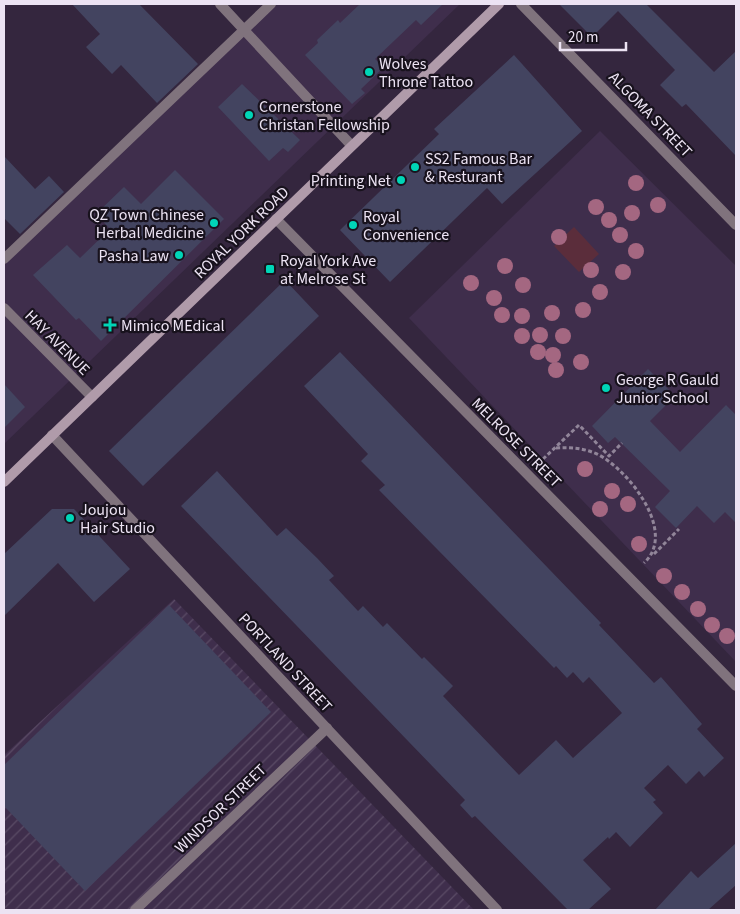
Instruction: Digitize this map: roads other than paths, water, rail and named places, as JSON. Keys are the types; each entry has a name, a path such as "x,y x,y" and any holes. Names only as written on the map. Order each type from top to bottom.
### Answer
{"main road":[{"name":"ROYAL YORK ROAD","path":"4,482 499,4"}],"street":[{"path":"220,4 351,145"},
{"path":"4,259 271,4"},
{"name":"ALGOMA STREET","path":"521,4 736,225"},
{"name":"MELROSE STREET","path":"276,219 736,686"},
{"name":"HAY AVENUE","path":"4,308 92,397"},
{"name":"PORTLAND STREET","path":"52,435 497,910"},
{"name":"WINDSOR STREET","path":"135,910 327,728"}],"place":[{"name":"Wolves Throne Tattoo","path":"369,72"},
{"name":"Cornerstone Christan Fellowship","path":"249,115"},
{"name":"SS2 Famous Bar & Resturant","path":"415,167"},
{"name":"Printing Net","path":"401,180"},
{"name":"QZ Town Chinese Herbal Medicine","path":"214,223"},
{"name":"Royal Convenience","path":"353,225"},
{"name":"Pasha Law","path":"179,255"},
{"name":"Royal York Ave at Melrose St","path":"270,269"},
{"name":"Mimico MEdical","path":"110,325"},
{"name":"George R Gauld Junior School","path":"606,388"},
{"name":"Joujou Hair Studio","path":"70,518"}]}
